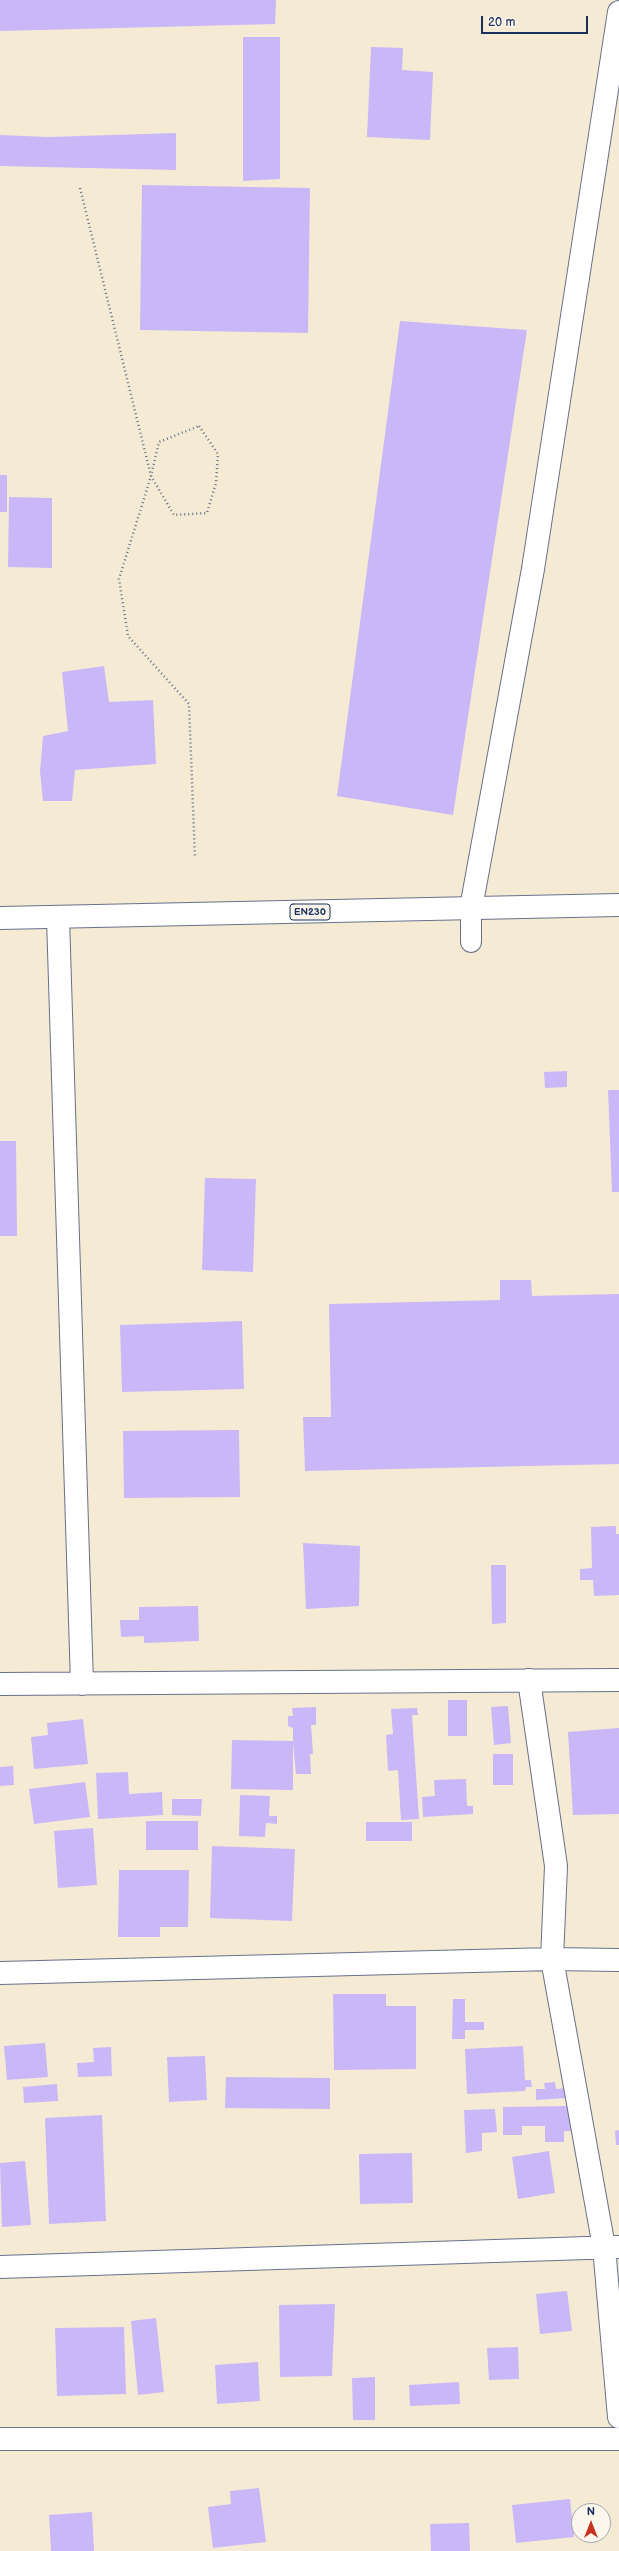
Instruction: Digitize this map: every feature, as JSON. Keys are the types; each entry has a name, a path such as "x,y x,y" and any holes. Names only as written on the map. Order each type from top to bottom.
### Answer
{"street":[{"path":"471,908 533,569 619,12"},
{"name":"EN230","path":"0,918 58,918 619,905"},
{"path":"58,918 82,1684"},
{"path":"529,1680 556,1866 552,1959 611,2247 619,2417"},
{"path":"0,1684 619,1680"},
{"path":"0,1973 552,1959 619,1960"},
{"path":"0,2267 611,2247"},
{"path":"0,2439 619,2439"}],"lane":[{"path":"471,908 471,942"}],"path":[{"path":"80,188 151,476 174,515 207,513 216,483 218,454 199,426 159,442 151,476 119,579 128,636 189,704 195,858"}],"building":[{"path":"0,0 276,0 275,24 0,31"},
{"path":"243,37 280,37 280,179 243,181"},
{"path":"371,47 403,48 402,70 433,72 430,140 367,137"},
{"path":"176,133 176,170 0,166 0,135 48,137"},
{"path":"142,185 310,188 308,333 140,330"},
{"path":"400,321 527,330 453,815 337,796"},
{"path":"0,475 7,475 7,512 0,512"},
{"path":"9,497 52,498 52,568 8,567"},
{"path":"104,666 109,702 153,700 156,764 75,770 72,801 43,801 40,771 43,736 68,731 62,672"},
{"path":"567,1071 567,1087 545,1088 544,1072"},
{"path":"608,1090 619,1090 619,1192 612,1192"},
{"path":"0,1141 16,1141 17,1236 0,1236"},
{"path":"205,1178 256,1179 253,1272 202,1270"},
{"path":"500,1280 531,1280 532,1296 619,1294 619,1464 305,1471 303,1417 331,1417 329,1304 500,1300"},
{"path":"242,1321 244,1389 122,1392 120,1325"},
{"path":"239,1430 240,1497 124,1498 123,1431"},
{"path":"616,1526 616,1534 619,1534 619,1595 594,1596 593,1580 580,1580 580,1569 592,1568 591,1527"},
{"path":"303,1543 360,1546 359,1606 306,1609"},
{"path":"491,1565 506,1565 506,1623 492,1624"},
{"path":"198,1606 199,1641 144,1643 144,1636 121,1637 120,1620 139,1620 139,1607"},
{"path":"448,1700 467,1700 467,1736 448,1736"},
{"path":"508,1706 511,1743 494,1745 491,1707"},
{"path":"316,1707 316,1725 311,1725 313,1754 310,1754 311,1774 296,1774 293,1743 293,1790 231,1789 232,1740 293,1741 293,1728 288,1726 288,1716 293,1716 292,1708"},
{"path":"417,1708 418,1715 412,1715 419,1819 401,1820 398,1770 388,1771 386,1735 393,1734 391,1709"},
{"path":"83,1719 88,1764 34,1769 31,1737 48,1735 47,1723"},
{"path":"619,1728 619,1814 573,1815 568,1732"},
{"path":"493,1754 513,1754 513,1785 493,1785"},
{"path":"13,1766 14,1785 0,1786 0,1767"},
{"path":"128,1772 129,1794 162,1792 163,1815 98,1819 96,1773"},
{"path":"466,1779 467,1806 473,1806 473,1814 423,1817 422,1797 435,1796 434,1780"},
{"path":"85,1782 90,1817 34,1824 29,1789"},
{"path":"240,1795 270,1796 269,1816 277,1816 277,1824 266,1823 265,1837 239,1836"},
{"path":"172,1799 202,1799 201,1816 172,1815"},
{"path":"146,1821 198,1821 198,1850 146,1850"},
{"path":"366,1822 412,1822 412,1841 366,1841"},
{"path":"93,1828 97,1885 58,1888 54,1831"},
{"path":"212,1846 295,1849 292,1921 210,1918"},
{"path":"119,1870 189,1870 188,1927 160,1927 160,1937 118,1937"},
{"path":"333,1994 386,1994 386,2006 416,2006 416,2069 334,2070"},
{"path":"453,1999 465,1999 465,2022 484,2022 484,2030 465,2030 465,2039 452,2039"},
{"path":"45,2043 48,2077 7,2080 4,2046"},
{"path":"523,2046 525,2080 531,2080 532,2087 526,2087 525,2091 467,2094 465,2049"},
{"path":"111,2047 112,2076 78,2077 77,2063 94,2062 93,2048"},
{"path":"205,2056 207,2100 169,2102 167,2057"},
{"path":"226,2077 330,2078 330,2109 225,2108"},
{"path":"555,2082 556,2089 567,2088 567,2098 536,2100 536,2089 545,2089 544,2083"},
{"path":"57,2084 58,2101 24,2103 23,2087"},
{"path":"571,2106 571,2131 564,2131 564,2142 545,2142 545,2126 522,2126 522,2135 503,2135 503,2107"},
{"path":"495,2109 497,2132 482,2133 482,2151 466,2153 464,2110"},
{"path":"102,2115 106,2221 49,2224 45,2118"},
{"path":"619,2130 619,2145 616,2145 615,2131"},
{"path":"549,2151 555,2193 518,2199 512,2157"},
{"path":"412,2153 413,2203 360,2204 359,2154"},
{"path":"25,2161 31,2225 2,2227 0,2163"},
{"path":"567,2291 572,2331 540,2334 536,2294"},
{"path":"335,2304 332,2376 280,2377 279,2305"},
{"path":"156,2318 164,2392 138,2395 131,2321"},
{"path":"124,2327 126,2394 57,2396 55,2328"},
{"path":"518,2347 519,2379 489,2380 487,2348"},
{"path":"258,2362 260,2401 217,2404 215,2365"},
{"path":"375,2377 375,2420 353,2420 352,2378"},
{"path":"459,2382 460,2404 410,2406 409,2385"},
{"path":"259,2488 266,2542 213,2548 208,2507 231,2504 230,2491"},
{"path":"570,2499 571,2537 516,2543 512,2505"},
{"path":"92,2512 94,2551 51,2551 49,2515"},
{"path":"469,2523 470,2551 431,2551 430,2524"}]}
